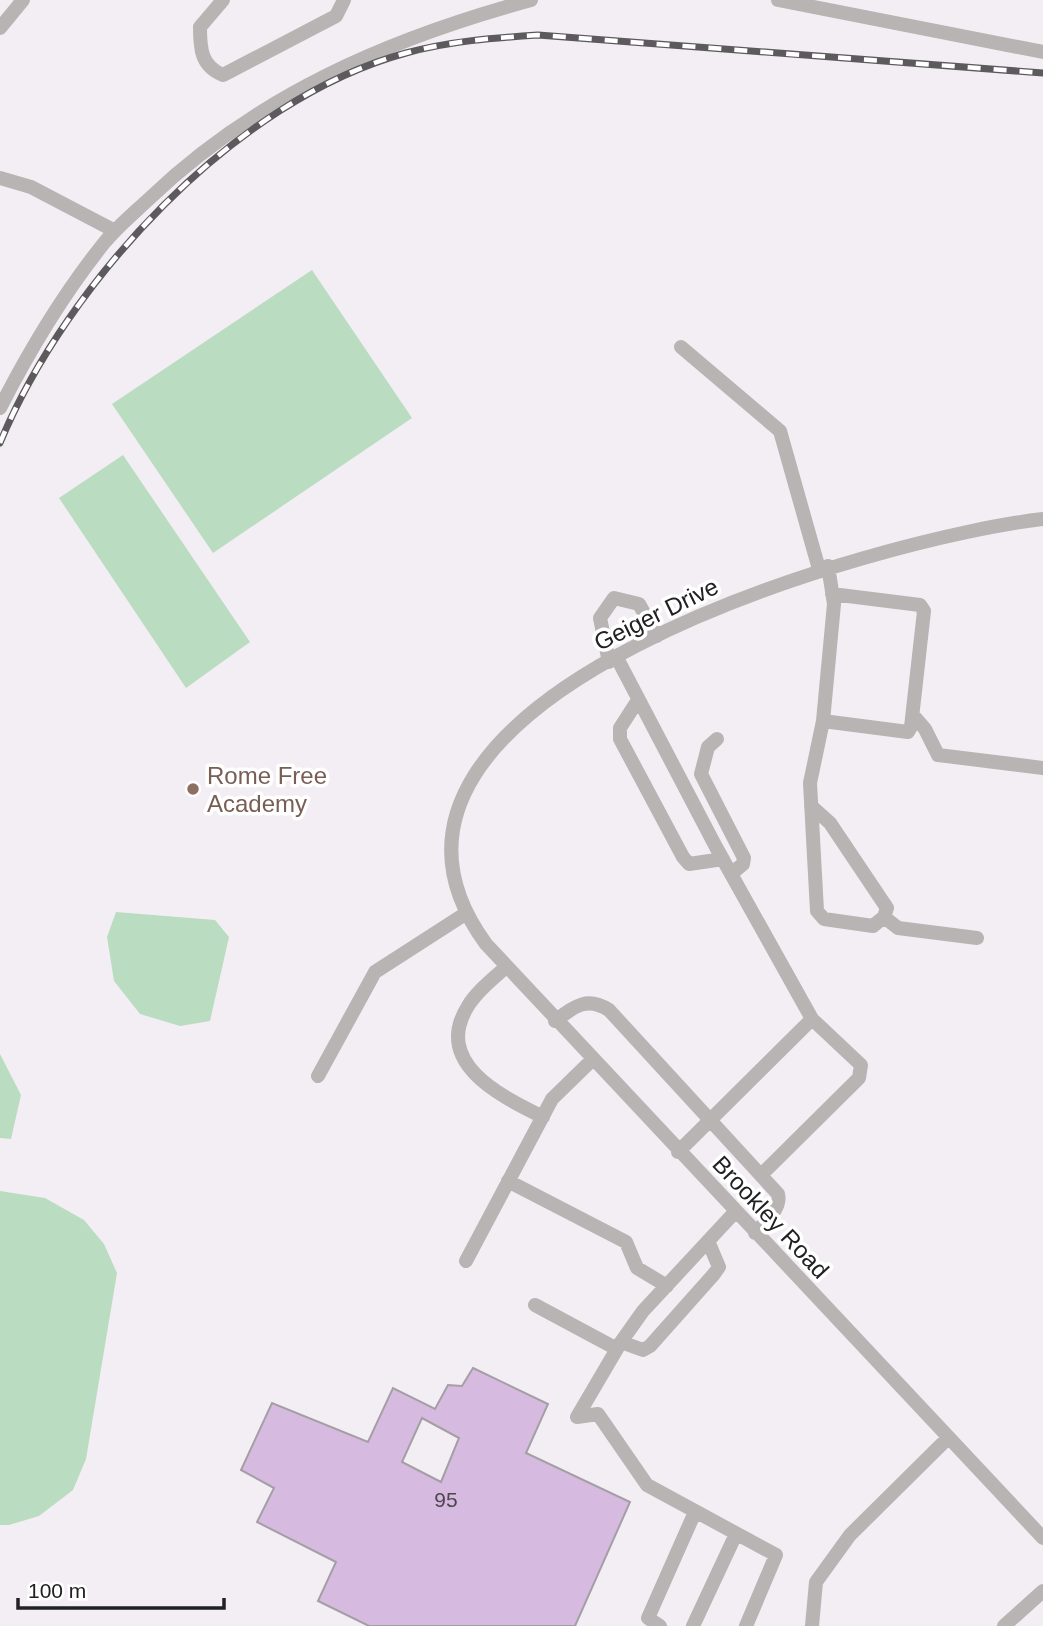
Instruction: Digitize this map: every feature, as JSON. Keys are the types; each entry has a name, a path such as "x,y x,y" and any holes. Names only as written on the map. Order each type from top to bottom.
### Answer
{"street":[{"path":"0,28 23,0"},
{"path":"223,0 200,27 200,53 211,71 223,75 337,16 344,0"},
{"path":"0,408 16,375 69,290 115,231 175,174 216,141 286,94 393,45 531,0"},
{"path":"778,0 1043,52"},
{"path":"0,178 31,187 115,231"},
{"path":"681,347 780,431 832,594 823,721 810,783 811,806 817,911 824,919 873,926 884,917 887,908 830,823 811,806"},
{"name":"Geiger Drive","path":"468,918 454,883 452,849 455,823 467,789 495,746 537,705 657,636 761,589 824,567 967,532 1043,519"},
{"path":"823,721 908,732 913,715 925,611 920,605 832,594"},
{"path":"657,636 639,604 614,598 600,618 613,660 638,699 812,1019 860,1065 859,1078 761,1175"},
{"path":"638,699 620,728 620,739 682,857 689,864 700,865 723,859"},
{"path":"913,715 925,729 938,755 1043,768"},
{"path":"717,739 708,747 701,774 744,858 743,864 731,874"},
{"path":"884,917 898,929 977,938"},
{"path":"318,1076 375,972 468,918"},
{"name":"Brookley Road","path":"468,918 506,967 555,1021 1043,1538"},
{"path":"506,967 466,1009 460,1024 464,1057 474,1075 486,1086 543,1116"},
{"path":"555,1021 581,1003 598,1003 609,1010 761,1175 779,1200 755,1233"},
{"path":"678,1152 812,1019"},
{"path":"466,1261 543,1116 563,1086 592,1060"},
{"path":"509,1181 626,1242 637,1268 667,1286"},
{"path":"736,1213 667,1286 619,1345 577,1418 598,1414 647,1485 776,1555 746,1626"},
{"path":"535,1305 619,1345 643,1350 650,1346 719,1267 708,1241"},
{"path":"812,1626 816,1582 850,1535 948,1438"},
{"path":"660,1626 648,1618 695,1512"},
{"path":"693,1626 736,1534"},
{"path":"1004,1626 1043,1591"}],"green space":[{"path":"312,270 412,418 213,553 112,404"},
{"path":"123,455 250,642 186,688 59,498"},
{"path":"116,912 215,920 229,937 210,1021 180,1026 140,1014 114,981 107,937"},
{"path":"0,1054 21,1095 11,1139 0,1138"},
{"path":"0,1191 45,1198 84,1220 104,1244 117,1273 86,1459 73,1490 39,1516 9,1525 0,1525"}],"building":[{"path":"473,1368 548,1404 526,1453 630,1502 575,1626 369,1626 318,1601 336,1562 257,1522 274,1488 241,1470 272,1403 368,1442 393,1388 435,1409 448,1385 462,1386","holes":["422,1418 459,1438 441,1482 402,1462"]}],"railway":[{"path":"0,443 29,382 67,321 112,261 164,205 220,154 280,111 342,76 406,53 455,43 538,35 1043,73"}],"place":[{"name":"Rome Free Academy","path":"193,789"}]}
